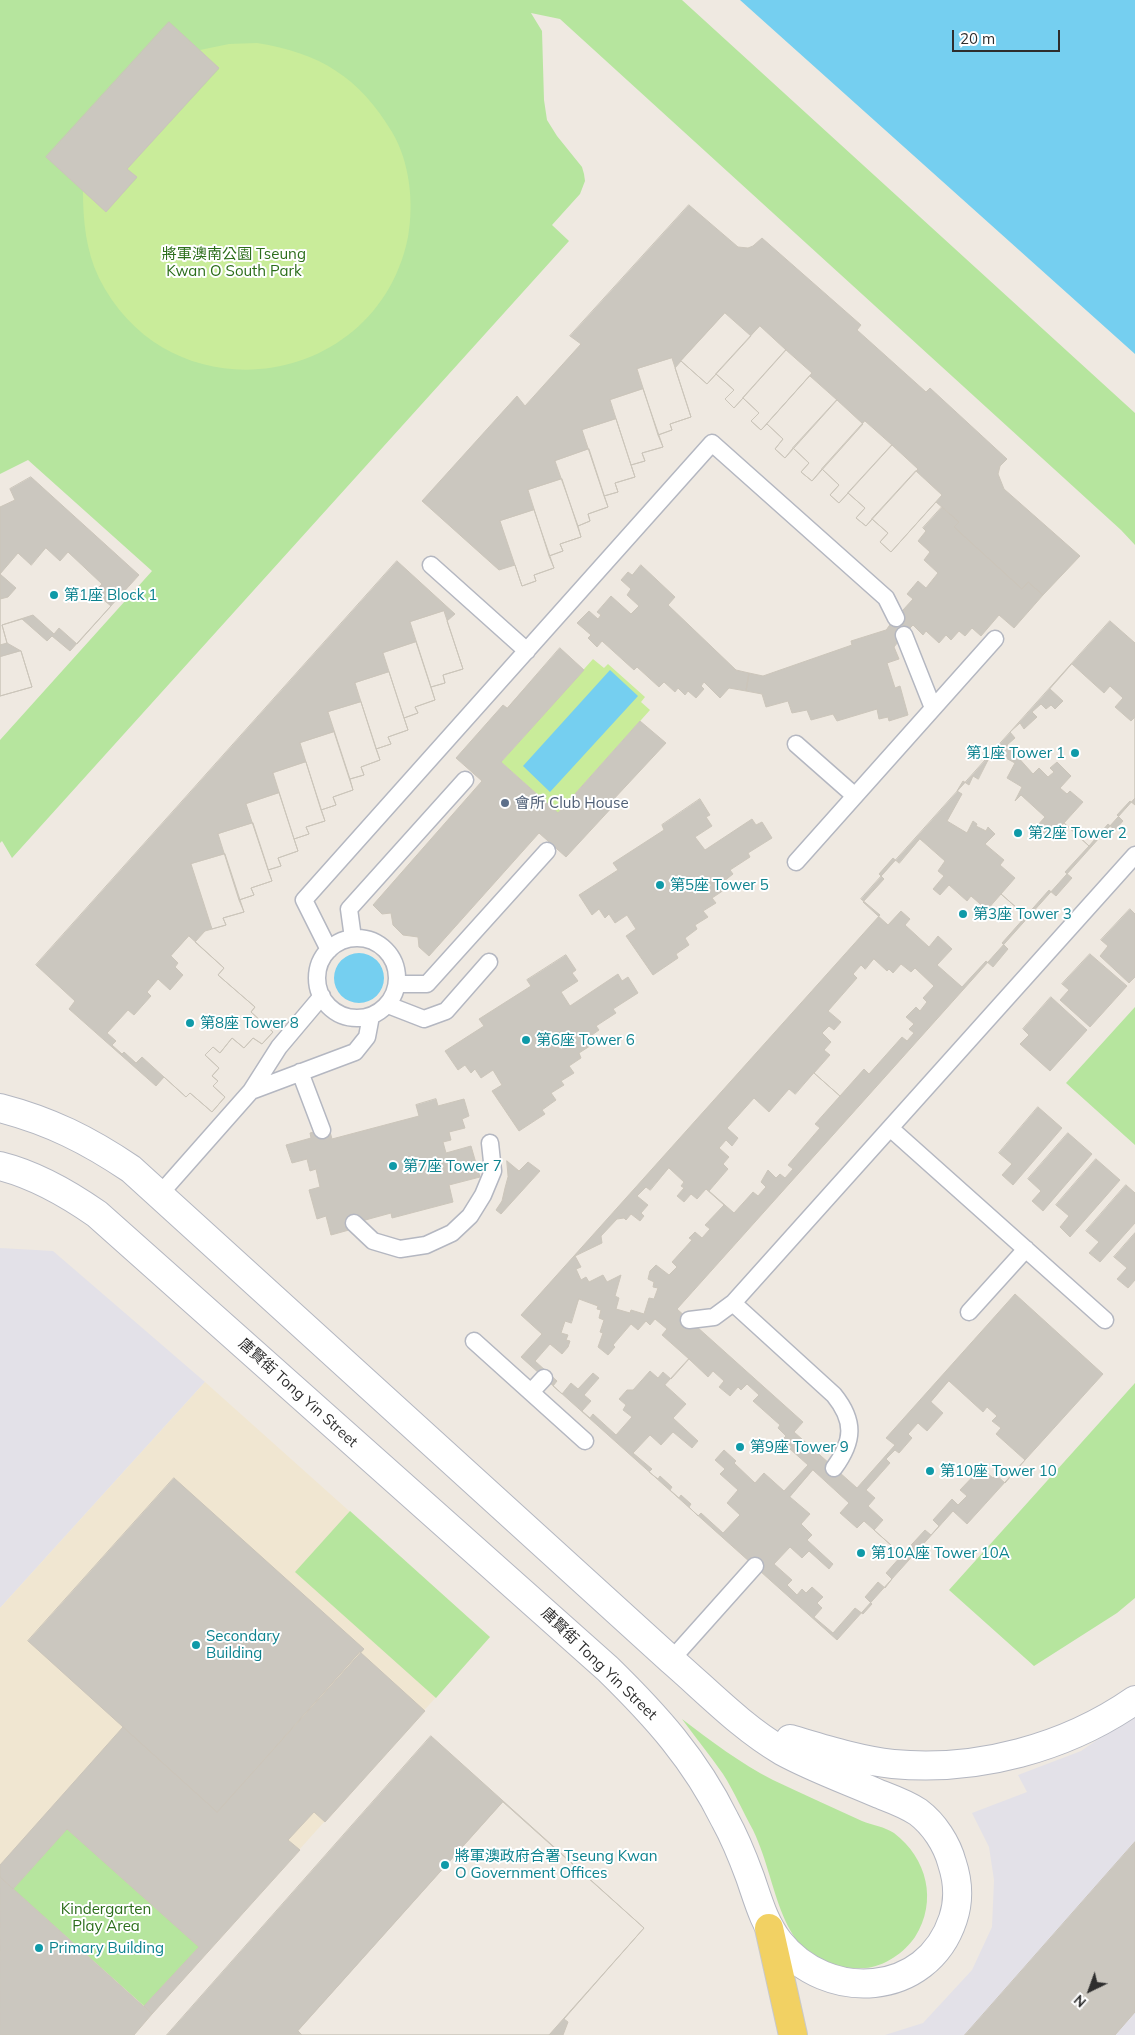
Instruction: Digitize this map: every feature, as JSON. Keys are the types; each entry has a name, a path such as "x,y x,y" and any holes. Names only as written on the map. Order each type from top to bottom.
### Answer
{"main road":[{"path":"769,1928 793,2035"}],"street":[{"name":"唐賢街 Tong Yin Street","path":"0,1108 30,1116 66,1130 100,1148 131,1169 740,1721 783,1751 902,1803 918,1813 943,1840 957,1877 956,1904 953,1918 946,1935 934,1953 919,1967 900,1977 878,1984 856,1985 834,1980 811,1970 795,1959 769,1928 738,1847 705,1783 685,1753 636,1697 608,1669 97,1214 70,1196 42,1181 0,1166"},
{"name":"唐賢街 Tong Yin Street","path":"740,1721 785,1738 858,1758 893,1764 928,1765 966,1762 1032,1750 1094,1725 1135,1700"}],"lane":[{"path":"329,950 304,900 712,443 886,598 896,618"},
{"path":"431,565 526,651"},
{"path":"904,635 933,708"},
{"path":"796,862 995,639"},
{"path":"796,744 855,796"},
{"path":"353,938 349,909 465,780"},
{"path":"397,984 426,984 547,851"},
{"path":"689,1320 714,1316 733,1303 1135,854"},
{"path":"353,938 365,939 376,943 386,950 393,960 397,971 397,984 388,1005 371,1016 348,1017 328,1006 318,984 318,972 322,960 329,950 340,942 353,938"},
{"path":"388,1005 424,1019 446,1011 489,962"},
{"path":"160,1194 251,1091 279,1047 322,996"},
{"path":"251,1091 355,1052 367,1037 371,1016"},
{"path":"300,1072 322,1130"},
{"path":"890,1128 1105,1320"},
{"path":"354,1223 373,1241 400,1249 426,1245 452,1233 470,1216 483,1195 493,1171 490,1143"},
{"path":"969,1312 1026,1249"},
{"path":"733,1303 834,1395 841,1405 847,1416 850,1429 849,1441 845,1453 834,1468"},
{"path":"474,1342 585,1441"},
{"path":"530,1392 544,1378"},
{"path":"671,1660 755,1566"}],"shaded area":[{"path":"0,1248 53,1251 205,1382 0,1608"},
{"path":"205,1382 490,1637 133,2035 0,2035 0,1608"},
{"path":"1135,1714 1135,2035 885,2035 923,2023 972,1970 992,1927 994,1880 989,1847 972,1813 1027,1792 1018,1775 1081,1751"}],"green space":[{"name":"將軍澳南公園 Tseung Kwan O South Park","path":"0,0 682,0 1135,413 1135,545 1121,530 560,19 531,13 542,31 544,100 547,120 557,136 582,167 584,174 585,181 580,194 552,225 569,241 12,858 2,841 0,843 0,740 152,571 28,460 0,474"},
{"path":"257,43 280,47 319,61 351,82 366,96 392,132 403,156 409,183 410,224 408,237 389,289 356,328 315,355 268,368 219,368 172,353 131,323 99,278 91,257 86,236 83,191 106,212 137,178 127,169 219,69 200,50 229,44"},
{"path":"593,659 604,668 608,664 645,697 641,702 650,710 558,813 501,762"},
{"path":"1135,1007 1135,1145 1066,1083"},
{"path":"1135,1383 1135,1598 1117,1613 1034,1666 949,1590"},
{"path":"350,1511 490,1637 436,1698 295,1572"},
{"path":"682,1719 726,1751 761,1773 862,1821 890,1831 905,1843 921,1867 926,1881 927,1895 922,1923 915,1937 906,1948 887,1962 865,1968 836,1966 814,1957 798,1942 786,1923 753,1830 735,1794 723,1774"},
{"name":"Kindergarten Play Area","path":"67,1829 199,1947 144,2006 13,1889"}],"water":[{"path":"740,0 1135,0 1135,354"},
{"path":"610,670 638,696 550,792 523,766"},
{"path":"354,953 364,953 377,960 384,973 384,983 377,996 364,1003 354,1003 345,999 338,992 334,983 334,973 338,964 345,957"}],"building":[{"path":"169,22 219,68 127,169 137,177 106,212 46,157"},
{"path":"689,205 738,247 748,248 762,238 861,325 857,330 926,392 930,388 1007,459 1000,466 998,474 1004,489 1080,556 1043,595 1028,582 1022,589 954,527 959,522 936,502 891,552 880,542 888,533 872,519 866,526 856,518 865,508 848,493 839,503 830,495 839,485 822,469 812,481 801,472 809,463 793,448 785,458 775,449 783,439 767,424 761,430 751,421 759,413 743,398 734,408 725,399 734,390 716,374 707,384 681,361 675,368 691,417 670,424 672,430 658,435 663,447 642,453 645,461 631,465 635,477 615,483 618,492 604,496 608,507 588,514 590,521 578,526 581,537 560,544 563,551 549,556 554,568 534,575 536,581 522,586 515,565 499,570 422,501 517,396 525,406 581,344 570,336"},
{"path":"725,313 751,336 707,384 681,361"},
{"path":"760,326 786,350 734,408 725,399 734,390 716,374"},
{"path":"786,350 812,373 761,430 751,421 759,413 743,398"},
{"path":"672,358 691,417 670,424 672,430 658,435 637,369"},
{"path":"810,376 837,400 785,458 775,449 783,439 767,424"},
{"path":"643,389 663,447 642,453 645,461 631,465 610,400"},
{"path":"837,400 863,424 812,481 801,472 809,463 793,448"},
{"path":"616,419 635,477 615,483 618,492 604,496 582,430"},
{"path":"865,421 892,445 839,503 830,495 839,485 822,469"},
{"path":"892,445 918,469 866,526 856,518 865,508 848,493"},
{"path":"589,449 608,507 588,514 590,521 578,526 555,461"},
{"path":"916,471 942,495 891,552 880,542 888,533 872,519"},
{"path":"31,477 139,575 70,651 52,636 47,641 22,619 2,625 7,643 21,651 32,687 0,696 0,507 15,500 10,489"},
{"path":"562,479 581,537 560,544 563,551 549,556 528,490"},
{"path":"942,507 959,522 954,527 1022,589 1028,582 1043,595 1014,628 999,615 981,636 972,628 965,636 959,631 951,640 946,635 939,643 926,631 923,635 913,625 906,632 893,621 913,599 907,594 918,581 926,588 938,573 924,560 930,552 918,541 926,531 923,528"},
{"path":"534,510 554,568 534,575 536,581 522,586 500,521"},
{"name":"第1座 Block 1","path":"46,548 60,561 68,552 102,584 94,592 111,606 77,644 59,628 54,634 33,615 2,625 7,643 0,645 0,599 8,597 16,588 0,574 18,553 31,565"},
{"path":"397,561 455,614 447,621 463,669 443,675 445,683 431,687 435,700 415,707 418,713 404,718 408,730 388,737 391,744 376,749 380,760 361,767 364,775 350,779 353,790 333,797 336,805 321,810 325,821 306,827 309,834 294,839 298,851 278,858 281,866 268,870 272,881 251,888 254,895 239,900 244,912 223,918 226,925 205,931 195,942 224,968 218,975 255,1007 251,1012 273,1032 262,1044 253,1038 244,1048 232,1038 220,1053 213,1047 205,1055 219,1068 212,1076 218,1081 213,1086 225,1097 212,1112 190,1093 186,1097 164,1077 156,1086 69,1009 75,1001 36,965"},
{"path":"641,565 675,597 668,605 736,670 749,673 746,691 729,688 720,698 704,682 701,686 704,689 696,698 688,691 685,695 678,688 675,692 664,682 659,687 637,667 634,670 602,641 597,647 588,638 591,635 577,623 589,611 598,619 601,615 597,612 611,596 631,614 639,606 627,595 631,589 621,580 628,572 632,575"},
{"path":"444,611 463,669 443,675 445,683 431,687 410,622"},
{"path":"893,621 906,632 894,647 899,659 887,663 895,688 900,686 908,715 889,721 888,717 879,719 877,709 837,721 833,714 811,720 807,710 792,713 788,701 766,707 762,694 746,691 749,673 763,676 852,645 851,641 886,630"},
{"path":"1110,621 1135,643 1135,798 677,1309 803,1422 794,1432 857,1488 895,1445 886,1438 1015,1294 1103,1374 967,1524 953,1511 837,1640 521,1357 542,1334 521,1315 880,915 861,899"},
{"path":"416,642 435,700 415,707 418,713 404,718 383,653"},
{"name":"會所 Club House","path":"560,648 584,670 501,762 558,813 640,721 666,743 612,801 615,804 566,857 539,833 429,956 419,947 418,937 403,935 393,925 391,913 382,914 373,905 482,781 456,758 503,705 507,708"},
{"path":"21,651 32,687 0,696 0,657"},
{"name":"第1座 Tower 1","path":"1072,664 1104,693 1110,686 1123,698 1115,707 1131,721 1135,717 1135,805 1130,801 1117,815 1123,821 1115,830 1108,824 1089,846 1064,823 1083,802 1070,791 1067,794 1060,788 1071,776 1057,762 1050,768 1054,772 1048,777 1039,768 1033,774 1007,745 1015,738 1010,732 1020,723 1024,729 1037,717 1032,712 1041,704 1046,709 1051,705 1055,709 1063,701 1050,689"},
{"path":"389,672 408,730 388,737 391,744 376,749 355,683"},
{"path":"361,702 380,760 361,767 364,775 350,779 328,712"},
{"path":"334,732 353,790 333,797 336,805 321,810 300,743"},
{"name":"第2座 Tower 2","path":"993,751 1015,763 1007,778 1022,787 1015,801 1021,795 1045,817 1036,827 1049,839 1064,823 1089,846 1065,872 1072,878 1056,896 1049,890 1026,916 1001,894 1015,878 1000,865 1004,860 985,844 995,834 988,827 986,831 976,826 977,824 973,821 967,833 947,821 962,794 957,791 963,781 969,785 973,776 978,779"},
{"path":"306,762 325,821 306,827 309,834 294,839 273,773"},
{"path":"279,793 298,851 278,858 281,866 268,870 246,804"},
{"name":"第5座 Tower 5","path":"700,799 710,815 706,817 712,826 695,837 705,850 752,819 756,825 762,822 772,838 748,853 750,857 730,870 733,874 723,882 727,888 712,898 716,903 703,911 708,917 695,925 697,929 685,938 689,945 676,954 678,958 653,975 626,936 636,929 627,915 615,923 609,914 605,918 599,909 592,915 579,895 618,870 613,863 664,830 662,825"},
{"path":"253,823 272,881 251,888 254,895 239,900 218,834"},
{"name":"第3座 Tower 3","path":"920,839 945,861 938,871 944,876 933,889 940,895 949,885 967,901 971,896 987,910 1001,894 1026,916 1002,943 1008,949 993,967 986,961 962,987 937,965 952,949 938,936 929,947 905,925 910,919 901,911 888,925 863,902 884,879 879,874 893,858 899,863"},
{"path":"225,854 244,912 223,918 226,925 212,929 191,864"},
{"path":"1130,909 1135,914 1135,977 1129,983 1100,956 1108,946 1101,940"},
{"name":"第8座 Tower 8","path":"189,936 224,968 218,975 255,1007 251,1012 273,1032 262,1044 253,1038 244,1048 232,1038 220,1053 213,1047 205,1055 219,1068 212,1076 218,1081 213,1086 225,1097 212,1112 190,1093 186,1097 142,1057 136,1063 124,1052 122,1054 112,1045 116,1041 107,1033 128,1010 134,1015 151,996 147,992 158,979 170,990 183,975 175,967 178,963 171,956"},
{"path":"1090,954 1127,986 1090,1027 1060,1000 1069,990 1062,984"},
{"name":"第6座 Tower 6","path":"566,955 576,970 572,973 578,981 561,992 570,1006 618,974 622,981 628,977 638,993 613,1009 616,1013 596,1026 599,1030 589,1037 593,1044 579,1053 581,1058 569,1066 574,1073 561,1081 564,1085 551,1093 556,1100 542,1110 545,1114 519,1131 492,1091 502,1085 493,1070 481,1078 475,1069 471,1073 465,1065 458,1070 445,1051 484,1026 479,1019 531,986 527,980"},
{"path":"874,959 887,971 889,969 893,973 901,964 911,972 915,968 934,986 923,998 927,1002 920,1011 916,1007 906,1017 914,1024 909,1029 914,1033 907,1041 902,1037 869,1074 864,1069 840,1096 814,1073 830,1055 824,1050 831,1042 822,1033 829,1026 834,1030 841,1022 828,1011 857,978 853,974 861,965 865,969"},
{"path":"1051,997 1087,1030 1050,1071 1020,1044 1029,1035 1023,1029"},
{"path":"814,1073 840,1096 815,1124 820,1128 788,1165 793,1169 785,1178 780,1174 776,1178 768,1170 761,1182 766,1187 758,1196 753,1192 734,1213 709,1191 728,1169 723,1164 729,1157 719,1148 726,1140 732,1146 738,1138 727,1128 754,1098 769,1112 789,1089 795,1094"},
{"name":"第7座 Tower 7","path":"436,1099 438,1106 464,1099 469,1116 462,1119 465,1128 449,1132 451,1140 443,1142 446,1153 471,1146 480,1177 449,1185 453,1202 392,1218 391,1213 347,1225 349,1230 331,1235 326,1216 317,1219 309,1190 320,1187 316,1169 310,1171 307,1159 292,1163 286,1145 311,1138 310,1133 329,1128 332,1139 419,1116 416,1105"},
{"path":"1038,1107 1062,1128 1013,1185 1002,1175 1012,1164 999,1153"},
{"path":"1068,1133 1092,1154 1043,1211 1032,1201 1041,1191 1028,1179"},
{"path":"1096,1159 1120,1180 1070,1237 1060,1227 1069,1216 1056,1205"},
{"path":"507,1161 519,1171 528,1162 540,1171 501,1214 496,1210 502,1201 508,1177"},
{"path":"669,1168 684,1182 681,1186 684,1188 677,1196 684,1202 691,1194 697,1199 706,1189 724,1205 705,1225 710,1229 702,1238 695,1232 689,1238 692,1240 672,1262 677,1267 669,1275 656,1265 650,1271 648,1279 654,1282 653,1287 658,1288 654,1299 649,1298 644,1314 631,1310 630,1313 616,1309 619,1298 615,1296 621,1275 607,1282 603,1275 589,1282 586,1277 581,1280 576,1269 581,1267 575,1256 602,1243 601,1236 617,1219 624,1218 626,1220 631,1214 640,1221 644,1216 641,1213 648,1205 637,1196 646,1187 650,1190"},
{"path":"1126,1185 1135,1193 1135,1223 1100,1262 1089,1253 1099,1242 1086,1231"},
{"path":"1135,1233 1135,1280 1128,1288 1117,1279 1127,1268 1114,1257"},
{"path":"579,1299 598,1306 597,1309 601,1310 599,1318 604,1320 600,1332 603,1333 598,1347 608,1355 615,1347 613,1345 631,1324 638,1330 646,1321 650,1325 655,1319 667,1329 662,1335 689,1359 671,1379 663,1372 658,1378 650,1371 633,1390 627,1390 619,1399 626,1405 623,1410 632,1417 616,1435 593,1414 590,1418 582,1411 591,1401 584,1395 599,1378 593,1373 578,1389 571,1383 562,1394 553,1386 557,1381 535,1361 550,1344 562,1354 568,1347 570,1341 566,1340 568,1335 561,1333 565,1321 571,1323"},
{"name":"第9座 Tower 9","path":"689,1359 708,1377 713,1371 724,1381 719,1387 730,1396 738,1387 741,1390 747,1384 759,1395 753,1401 780,1425 778,1428 786,1436 781,1441 808,1465 784,1491 764,1473 755,1483 734,1463 736,1461 724,1450 715,1460 725,1469 720,1474 738,1490 727,1503 740,1515 723,1533 701,1513 698,1516 689,1507 691,1504 681,1495 679,1498 670,1490 672,1487 660,1476 658,1479 649,1472 652,1469 633,1453 650,1435 661,1445 673,1432 692,1448 698,1441 673,1418 686,1404 665,1385"},
{"name":"第10座 Tower 10","path":"949,1381 983,1412 987,1407 997,1416 992,1421 1001,1428 996,1434 1025,1460 1005,1483 996,1475 993,1478 981,1468 960,1490 967,1496 958,1505 952,1499 933,1520 939,1526 931,1535 925,1530 902,1555 874,1530 883,1520 868,1506 875,1498 866,1490 890,1463 886,1459 895,1450 899,1453 912,1438 908,1434 918,1423 927,1431 943,1413 931,1402"},
{"name":"第10A座 Tower 10A","path":"813,1470 849,1503 840,1513 857,1528 864,1521 902,1555 886,1573 892,1579 885,1588 878,1582 865,1597 872,1604 863,1614 855,1608 833,1633 814,1617 822,1608 817,1603 823,1597 812,1587 806,1593 802,1589 797,1595 787,1585 792,1580 774,1564 790,1547 802,1558 809,1551 829,1569 833,1564 807,1540 812,1535 801,1524 810,1514 790,1497"},
{"name":"Secondary Building","path":"174,1478 364,1649 217,1812 28,1641"},
{"path":"360,1652 425,1711 325,1822 314,1812 288,1840 300,1850 152,2014 144,2006 199,1947 67,1829 13,1889 0,1877 0,1865 123,1727 217,1812"},
{"name":"將軍澳政府合署 Tseung Kwan O Government Offices","path":"431,1736 644,1928 564,2019 568,2022 563,2035 167,2035"},
{"path":"503,1802 644,1928 549,2035 302,2035 298,2031"},
{"path":"1135,1842 1135,2012 1115,2035 965,2035"},
{"name":"Primary Building","path":"0,1877 152,2014 134,2035 0,2035"}],"place":[{"name":"第1座 Block 1","path":"54,595"},
{"name":"第1座 Tower 1","path":"1075,753"},
{"name":"會所 Club House","path":"505,803"},
{"name":"第2座 Tower 2","path":"1018,833"},
{"name":"第5座 Tower 5","path":"660,885"},
{"name":"第3座 Tower 3","path":"963,914"},
{"name":"第8座 Tower 8","path":"190,1023"},
{"name":"第6座 Tower 6","path":"526,1040"},
{"name":"第7座 Tower 7","path":"393,1166"},
{"name":"第9座 Tower 9","path":"740,1447"},
{"name":"第10座 Tower 10","path":"930,1471"},
{"name":"第10A座 Tower 10A","path":"861,1553"},
{"name":"Secondary Building","path":"196,1645"},
{"name":"將軍澳政府合署 Tseung Kwan O Government Offices","path":"445,1865"},
{"name":"Primary Building","path":"39,1948"}]}
